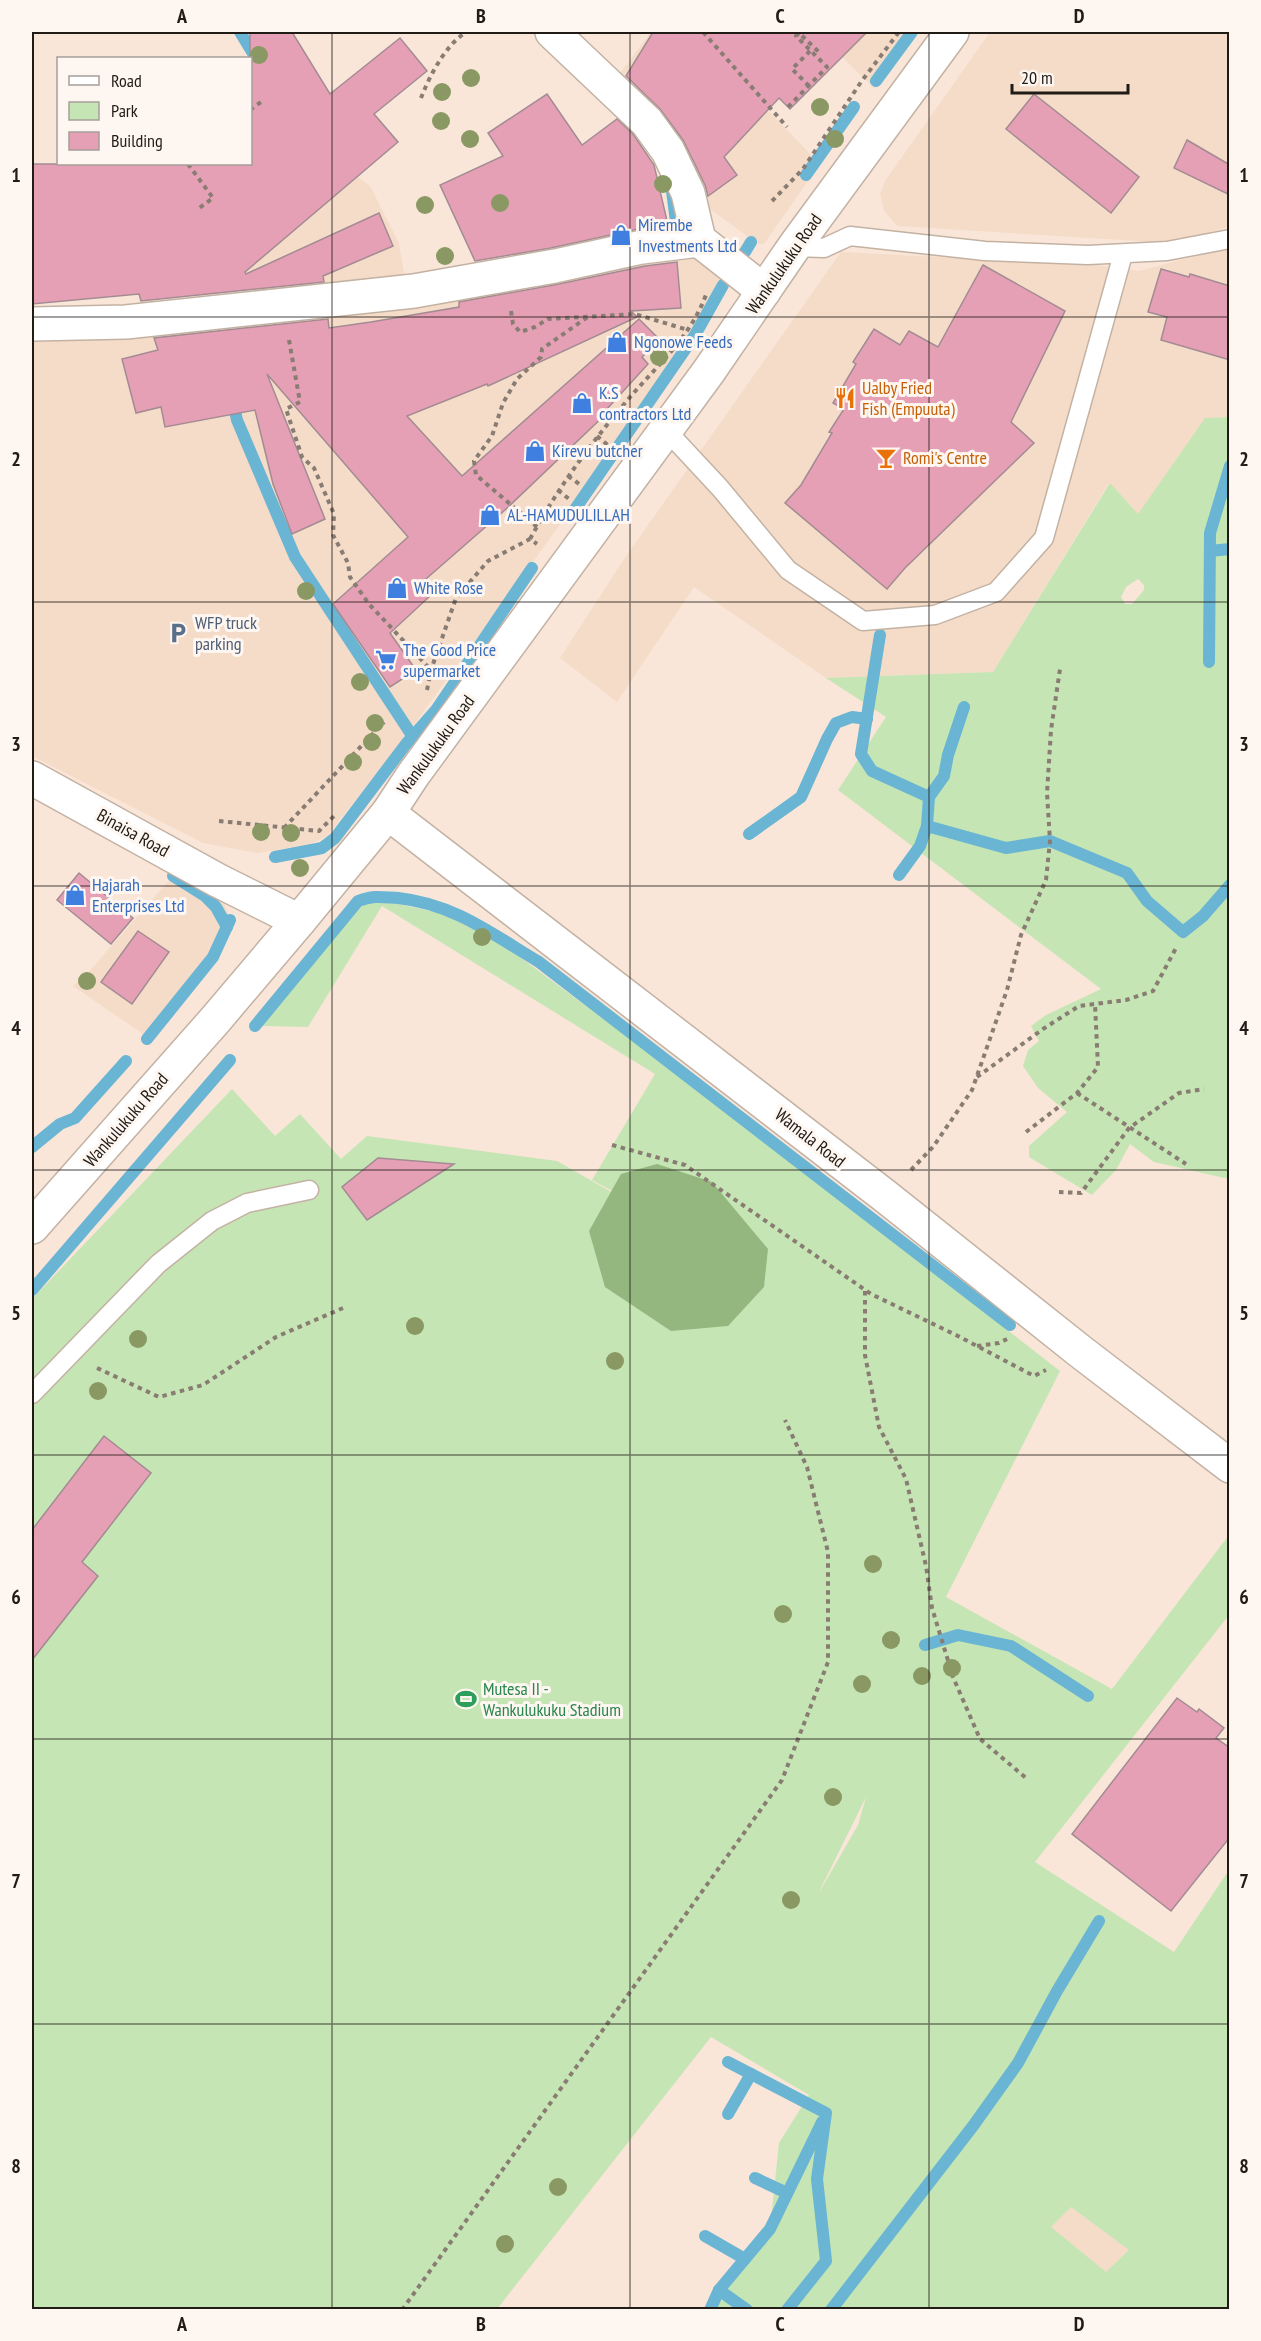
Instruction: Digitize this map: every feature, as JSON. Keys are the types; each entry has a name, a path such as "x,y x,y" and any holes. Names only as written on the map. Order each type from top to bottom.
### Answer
{"street":[{"path":"552,32 647,122 668,151 688,193 699,240 764,291"},
{"name":"Wankulukuku Road","path":"32,1227 216,1019 388,813 413,775 666,430 794,248 952,32"},
{"path":"32,324 126,322 414,291 642,247 699,240"},
{"name":"Binaisa Road","path":"32,778 218,880 299,921"},
{"name":"Wamala Road","path":"388,813 1230,1466"}],"lane":[{"path":"794,248 825,248 850,236 985,251 1088,255 1167,251 1230,239"},
{"path":"666,430 720,488 788,570 863,621 935,615 996,592 1044,538 1123,254"},
{"path":"32,1394 158,1264 212,1221 247,1203 309,1190"}],"path":[{"path":"421,98 427,83 455,39 466,32"},
{"path":"703,32 787,126"},
{"path":"772,201 803,169 861,82 900,32"},
{"path":"811,49 821,54"},
{"path":"811,49 827,67 819,74 790,105 826,68"},
{"path":"809,86 792,69 811,49"},
{"path":"809,86 819,74"},
{"path":"252,109 261,102"},
{"path":"189,165 213,198 198,209"},
{"path":"424,695 429,687 431,670 456,598 488,561 530,539 558,490 597,436 657,369 688,330 707,293 699,240"},
{"path":"504,275 513,324 520,332 548,319 635,314 688,330"},
{"path":"282,304 300,402 286,409 302,457 314,468 334,514 333,535 348,563 350,577 369,604 431,670"},
{"path":"537,527 476,475 474,461 492,436 503,403 517,379 541,357 542,349 589,316"},
{"path":"597,436 608,445"},
{"path":"568,476 580,484"},
{"path":"558,490 570,500"},
{"path":"530,539 567,566"},
{"path":"885,1197 933,1147 972,1090 1007,990 1021,935 1046,880 1050,840 1048,772 1051,730 1060,669"},
{"path":"284,828 384,722"},
{"path":"219,821 320,831 343,808"},
{"path":"976,1077 1079,1006 1126,1000 1153,991 1176,948"},
{"path":"1026,1132 1077,1093 1098,1067 1095,1004"},
{"path":"1059,1192 1081,1193 1129,1128 1179,1093 1204,1089"},
{"path":"1077,1093 1186,1164"},
{"path":"612,1145 685,1164 865,1290 1034,1376 1082,1352"},
{"path":"865,1290 865,1355 879,1427 906,1479 926,1566 932,1608 952,1677 980,1740 1026,1778"},
{"path":"69,1356 159,1397 203,1385 276,1337 343,1308"},
{"path":"402,2310 782,1780 828,1662 828,1552 807,1467 785,1420"}],"shaded area":[{"path":"651,32 692,32 820,164 764,244 758,244 703,204 615,80"},
{"path":"816,32 918,32 875,89"},
{"path":"990,32 1229,32 1229,227 1169,243 897,226 884,211 880,194 885,181"},
{"path":"320,149 370,186 399,243 405,280 256,300 241,254"},
{"path":"1229,247 1229,417 1205,418 1138,515 1109,483 993,672 826,678 694,587 617,702 560,658 624,559 841,252 1097,265 1139,271"},
{"path":"691,251 724,278 665,373 559,526 405,737 327,836 310,844 258,853 203,843 32,756 32,342 212,319"},
{"path":"181,867 224,904 228,912 229,934 143,1034 73,986 86,975"},
{"path":"1071,2207 1162,2209 1129,2251 1106,2273 1050,2227"}],"green space":[{"path":"1229,417 1229,1179 1154,1162 1130,1144 1116,1170 1092,1195 1029,1157 1029,1146 1067,1112 1038,1088 1023,1066 1028,1050 1039,1041 1031,1026 1046,1015 1101,989 838,790 886,717 826,678 993,672 1110,483 1138,514 1205,418","holes":["1138,579 1144,585 1144,590 1132,604 1125,604 1121,597 1126,587"]},
{"name":"Mutesa II - Wankulukuku Stadium","path":"384,901 445,914 509,949 698,1089 1060,1371 946,1597 1112,1689 1229,1535 1229,1615 1035,1862 1174,1952 1229,1870 1229,2309 831,2309 860,2273 830,2309 710,2309 719,2290 770,2229 779,2143 809,2095 711,2037 497,2309 32,2309 32,1299 232,1089 275,1136 300,1114 341,1159 367,1136 557,1161 678,1230 754,1268 592,1180 655,1074 382,906 308,1027 262,1026 362,905","holes":["866,1797 858,1825 820,1891 820,1890","1071,2207 1129,2250 1106,2272 1051,2227"]},
{"path":"657,1164 712,1182 768,1249 764,1287 728,1326 671,1331 605,1287 589,1231 621,1174"}],"building":[{"path":"250,32 292,32 330,94 400,38 427,71 374,114 398,142 245,272 246,274 379,213 393,246 323,276 324,282 141,301 139,294 32,304 32,164 252,165 252,57 250,57"},
{"path":"653,32 867,32 790,109 779,98 724,157 737,175 708,196 683,140 660,109 626,76"},
{"path":"547,94 582,145 617,119 633,134 654,165 668,225 475,261 440,185 503,156 488,133"},
{"path":"1034,94 1139,177 1111,213 1006,129"},
{"path":"1187,140 1230,165 1230,195 1174,168"},
{"path":"677,262 681,308 631,311 637,317 488,386 487,384 407,416 462,476 639,319 660,340 642,357 648,364 607,409 609,411 505,510 419,585 430,596 390,633 416,670 390,687 333,604 408,537 267,374 325,519 292,534 273,484 255,410 165,427 161,407 136,413 122,359 158,350 154,338 328,319 329,328 371,322 459,307 459,302 645,266"},
{"path":"983,265 1065,311 1011,422 1034,443 905,568 887,589 785,503 801,485 832,433 829,432 844,409 833,403 856,364 853,362 874,329 900,345 909,331 938,347"},
{"path":"1161,269 1189,277 1190,274 1230,286 1230,360 1161,340 1167,317 1148,312"},
{"path":"79,873 133,918 111,944 57,900"},
{"path":"138,931 169,952 132,1004 101,982"},
{"path":"378,1158 454,1164 367,1220 342,1187"},
{"path":"104,1436 151,1473 82,1562 98,1576 32,1660 32,1530"},
{"path":"1177,1698 1197,1712 1199,1709 1224,1728 1216,1738 1230,1748 1230,1837 1171,1911 1072,1834"}],"waterway":[{"path":"240,32 257,60"},
{"path":"876,81 912,32"},
{"path":"806,175 854,107"},
{"path":"672,191 678,237"},
{"path":"745,252 751,242"},
{"path":"569,518 695,335 723,285"},
{"path":"232,398 237,420 295,557 413,737"},
{"path":"1209,662 1210,533 1230,466"},
{"path":"1210,551 1230,549"},
{"path":"275,857 322,848 335,838 406,744 436,710 532,568"},
{"path":"880,635 861,754 872,771 929,797 927,826 1006,848 1050,841 1127,873 1147,901 1183,932 1203,916 1230,885"},
{"path":"929,797 944,776 948,755 964,707"},
{"path":"749,834 801,797 836,723 852,717 867,719"},
{"path":"899,875 920,846 927,826"},
{"path":"173,876 205,896 216,907 227,927"},
{"path":"255,1026 358,901 373,897 398,898 418,901 455,914 539,962 1010,1325"},
{"path":"147,1039 213,957 230,920"},
{"path":"32,1290 230,1060"},
{"path":"32,1147 60,1124 75,1118 126,1061"},
{"path":"925,1645 958,1635 1011,1646 1088,1696"},
{"path":"831,2310 973,2126 1018,2063 1099,1921"},
{"path":"728,2062 826,2113 817,2179 826,2261 787,2310"},
{"path":"728,2114 751,2074"},
{"path":"710,2310 719,2290 770,2229 822,2122"},
{"path":"755,2178 787,2193"},
{"path":"705,2236 745,2259"},
{"path":"719,2290 747,2310"}],"place":[{"name":"Mirembe Investments Ltd","path":"621,235"},
{"name":"Ngonowe Feeds","path":"617,342"},
{"name":"Ualby Fried Fish (Empuuta)","path":"845,398"},
{"name":"K.S contractors Ltd","path":"582,403"},
{"name":"Kirevu butcher","path":"535,451"},
{"name":"Romi's Centre","path":"886,458"},
{"name":"AL-HAMUDULILLAH","path":"490,515"},
{"name":"White Rose","path":"397,588"},
{"name":"WFP truck parking","path":"178,633"},
{"name":"The Good Price supermarket","path":"386,660"},
{"name":"Hajarah Enterprises Ltd","path":"75,895"},
{"name":"Mutesa II - Wankulukuku Stadium","path":"466,1699"}]}
